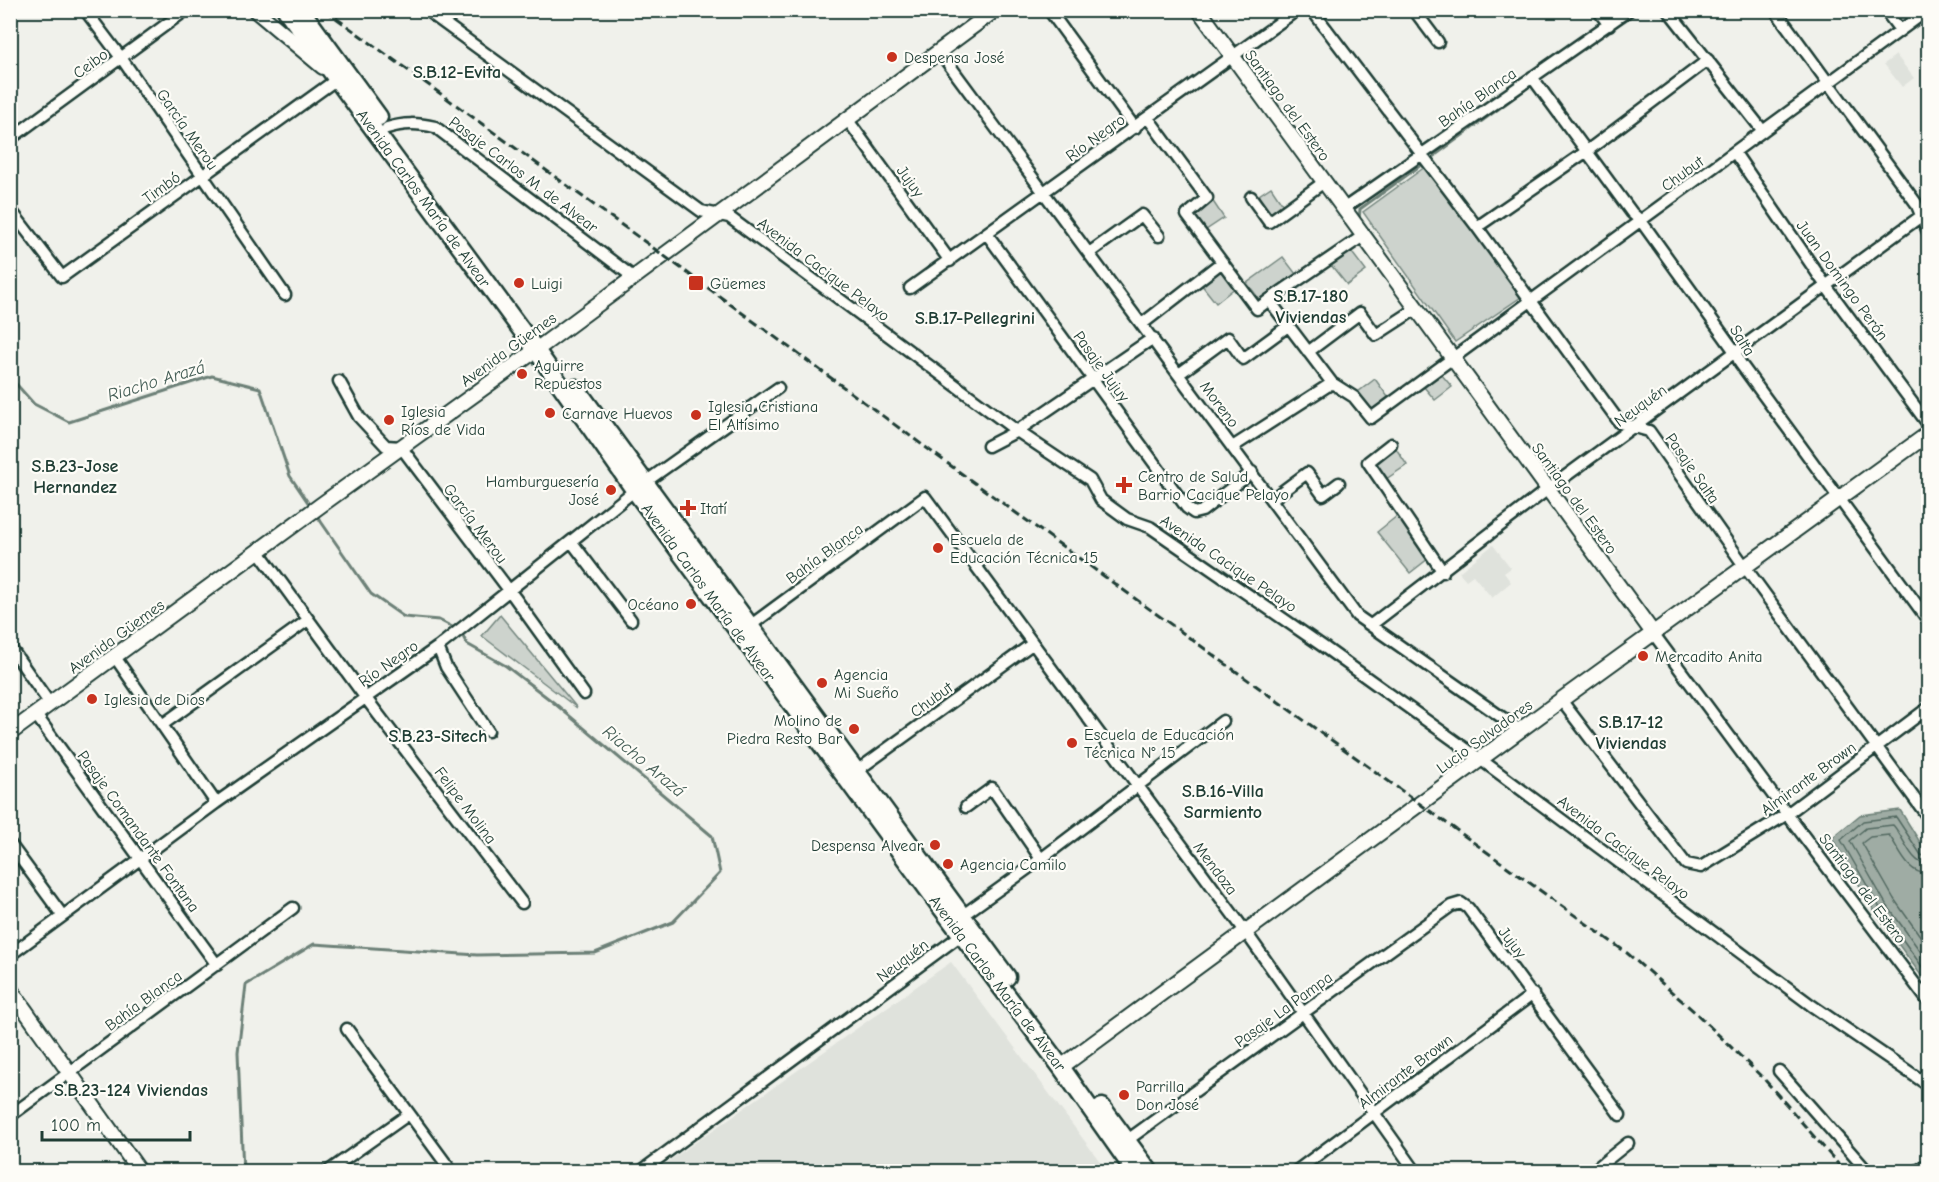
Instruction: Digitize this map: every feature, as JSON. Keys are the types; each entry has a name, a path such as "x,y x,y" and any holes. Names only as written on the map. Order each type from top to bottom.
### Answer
{"main road":[{"name":"Avenida Carlos María de Alvear","path":"286,10 387,128 540,347"},
{"name":"Avenida Carlos María de Alvear","path":"301,10 342,75 640,487 851,774 963,915 1122,1144 1150,1172"},
{"name":"Avenida Carlos María de Alvear","path":"851,774 961,935 1065,1064"},
{"name":"Avenida Carlos María de Alvear","path":"1122,1144 1135,1172"}],"street":[{"name":"García Merou","path":"85,10 122,59 285,295"},
{"name":"Ceibo","path":"10,138 122,59 186,10"},
{"path":"255,10 342,75"},
{"name":"Avenida Cacique Pelayo","path":"426,10 700,211 729,218 1017,431 1090,480 1101,500 1127,519 1150,527 1324,647 1480,759 1811,1005 1929,1085"},
{"name":"Avenida Güemes","path":"10,733 540,347 995,10"},
{"path":"1049,10 1135,128"},
{"name":"Santiago del Estero","path":"1199,10 1653,633 1929,1001"},
{"name":"Río Negro","path":"910,288 1298,10"},
{"path":"1312,10 1422,153"},
{"path":"1414,10 1438,42"},
{"path":"1598,10 1609,25"},
{"name":"Bahía Blanca","path":"1343,209 1629,10"},
{"path":"1668,10 1763,131"},
{"path":"1774,10 1925,214 1929,232"},
{"path":"1886,10 1900,30"},
{"name":"Chubut","path":"1332,382 1354,397 1371,418 1928,10"},
{"name":"Moreno","path":"939,51 1234,446 1357,616 1520,730"},
{"path":"1478,227 1587,151 1708,60"},
{"name":"Timbó","path":"10,209 62,277 342,75"},
{"name":"Salta","path":"1532,77 1632,213 1641,221 1736,353 1740,363 1929,620"},
{"path":"1148,118 1207,198 1187,215 1257,309 1363,236"},
{"name":"Jujuy","path":"847,119 950,261"},
{"name":"Pasaje Carlos M. de Alvear","path":"387,128 404,123 435,127 633,277"},
{"name":"Pasaje Salta","path":"1422,153 1620,423 1649,431 1745,567 1929,817"},
{"name":"Juan Domingo Perón","path":"1735,153 1826,286 1929,424"},
{"path":"1251,197 1269,222 1323,182"},
{"path":"1089,253 1142,214 1159,236"},
{"name":"Neuquén","path":"1371,625 1443,572 1548,489 1925,214"},
{"name":"Pasaje Jujuy","path":"987,234 1187,508 1194,513 1202,511 1252,472"},
{"path":"1142,324 1222,262"},
{"path":"1234,446 1332,382 1269,300"},
{"path":"1308,352 1360,313 1376,335 1416,309"},
{"path":"1179,374 1228,338 1243,359 1288,326"},
{"path":"988,446 1017,431 1153,338"},
{"name":"García Merou","path":"339,381 359,417 386,446 400,447 584,694"},
{"name":"Río Negro","path":"10,955 216,803 450,638 640,487 778,388"},
{"name":"Lucio Salvadores","path":"1065,1064 1480,759 1929,434"},
{"path":"1391,444 1368,462 1443,572"},
{"path":"1272,499 1307,473 1323,495 1339,483"},
{"name":"Bahía Blanca","path":"744,629 925,497"},
{"name":"Mendoza","path":"925,497 1245,932 1416,1172"},
{"path":"571,541 631,620"},
{"name":"Felipe Molina","path":"259,552 365,698 522,903"},
{"path":"162,725 308,620"},
{"name":"Chubut","path":"851,774 1032,644"},
{"path":"438,646 446,667 488,731"},
{"path":"10,647 51,704"},
{"path":"115,657 216,803"},
{"name":"Almirante Brown","path":"1562,700 1686,864 1701,867 1787,814 1929,708"},
{"name":"Pasaje Comandante Fontana","path":"36,715 218,965"},
{"path":"961,935 963,915 1138,787 1223,721"},
{"path":"966,807 992,788 1041,859"},
{"path":"10,844 62,915"},
{"name":"Pasaje La Pampa","path":"1122,1144 1451,906 1461,903 1468,908"},
{"name":"Bahía Blanca","path":"10,1116 293,908"},
{"name":"Jujuy","path":"1468,908 1620,1115"},
{"name":"Neuquén","path":"640,1172 961,935"},
{"path":"10,989 140,1172"},
{"name":"Almirante Brown","path":"1295,1172 1533,994"},
{"path":"347,1029 452,1172"},
{"path":"1779,1071 1868,1172"},
{"path":"327,1172 409,1114"},
{"path":"1592,1172 1628,1143"},
{"path":"1916,1172 1929,1164"}],"shaded area":[{"path":"1896,55 1914,78 1902,87 1884,64"},
{"path":"1425,167 1521,297 1455,342 1363,212"},
{"path":"1271,187 1285,208 1270,218 1256,197"},
{"path":"1212,200 1224,218 1203,232 1191,215"},
{"path":"1350,250 1366,271 1347,285 1331,265"},
{"path":"1283,257 1296,274 1260,300 1247,283"},
{"path":"1221,268 1236,287 1216,303 1201,284"},
{"path":"1441,374 1452,387 1435,400 1424,387"},
{"path":"1375,379 1388,397 1371,410 1358,392"},
{"path":"1395,447 1407,465 1386,479 1373,462"},
{"path":"1397,516 1429,558 1410,573 1377,532"},
{"path":"1493,545 1511,568 1504,573 1511,582 1492,598 1473,575 1466,580 1459,572"},
{"path":"500,615 577,708 482,636"},
{"path":"951,962 1107,1171 655,1171"}],"water":[{"path":"1900,810 1928,855 1928,985 1875,912 1832,838 1860,815"}],"waterway":[{"path":"1540,78 1551,71"},
{"path":"1434,156 1527,88"},
{"path":"1359,220 1360,209 1421,165"},
{"name":"Riacho Arazá","path":"10,272 10,308"},
{"name":"Riacho Arazá","path":"10,377 34,404 69,422 212,376 260,388 290,476 311,507"},
{"name":"Riacho Arazá","path":"243,1172 238,1052 246,985 314,944 477,955 595,953 673,922 720,873 712,836 553,702 506,666 467,644 460,631 439,620 404,617 371,594 315,513"}],"railway":[{"path":"325,10 958,471 1627,953 1696,1013 1765,1080 1845,1172"}],"place":[{"name":"Despensa José","path":"892,57"},
{"name":"Luigi","path":"519,283"},
{"name":"Güemes","path":"696,283"},
{"name":"Aguirre Repuestos","path":"522,374"},
{"name":"Carnave Huevos","path":"550,413"},
{"name":"Iglesia Cristiana El Altísimo","path":"696,415"},
{"name":"Iglesia Ríos de Vida","path":"389,420"},
{"name":"Centro de Salud Barrio Cacique Pelayo","path":"1124,485"},
{"name":"Hamburguesería José","path":"611,490"},
{"name":"Itatí","path":"688,508"},
{"name":"Escuela de Educación Técnica 15","path":"938,548"},
{"name":"Océano","path":"691,604"},
{"name":"Mercadito Anita","path":"1643,656"},
{"name":"Agencia Mi Sueño","path":"822,683"},
{"name":"Iglesia de Dios","path":"92,699"},
{"name":"Molino de Piedra Resto Bar","path":"854,729"},
{"name":"Escuela de Educación Técnica N° 15","path":"1072,743"},
{"name":"Despensa Alvear","path":"935,845"},
{"name":"Agencia Camilo","path":"948,864"},
{"name":"Parrilla Don José","path":"1124,1095"}],"district":[{"name":"S.B.12-Evita","path":"457,72"},
{"name":"S.B.17-180 Viviendas","path":"1311,306"},
{"name":"S.B.17-Pellegrini","path":"975,318"},
{"name":"S.B.23-Jose Hernandez","path":"75,476"},
{"name":"S.B.17-12 Viviendas","path":"1631,732"},
{"name":"S.B.23-Sitech","path":"438,736"},
{"name":"S.B.16-Villa Sarmiento","path":"1223,801"},
{"name":"S.B.23-124 Viviendas","path":"131,1090"}]}
